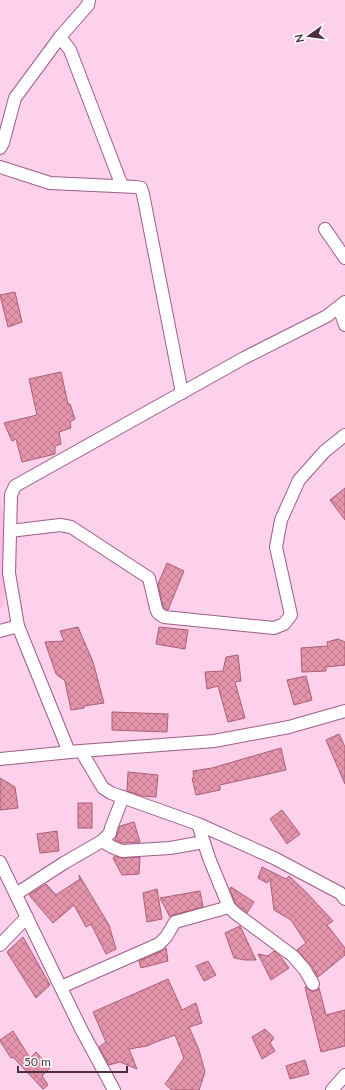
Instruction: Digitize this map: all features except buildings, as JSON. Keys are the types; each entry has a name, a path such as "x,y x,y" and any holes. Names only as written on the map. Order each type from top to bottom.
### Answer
{"street":[{"path":"0,148 3,143 15,98 60,37 88,5 89,0"},
{"path":"60,37 70,50 122,186"},
{"path":"0,166 50,183 141,188 182,393"},
{"path":"325,229 345,258"},
{"path":"342,304 327,316 244,358 15,486 5,496 10,531 9,574 18,626 75,751 103,788 123,797 198,824 274,858 343,895"},
{"path":"342,304 345,325"},
{"path":"10,531 60,525 71,527 149,578 156,608 158,613 164,617 274,628 284,624 291,615 276,547 281,520 299,480 325,451 345,435"},
{"path":"0,631 18,626"},
{"path":"0,759 75,751 214,742 289,728 345,710"},
{"path":"16,894 64,863 102,841 110,833 123,797"},
{"path":"198,824 209,858 230,907 235,913 293,956 305,970 313,984"},
{"path":"102,841 112,847 122,850 170,848 204,842"},
{"path":"0,862 81,1028 114,1090"},
{"path":"61,987 159,944 166,937 175,922 230,907"},
{"path":"0,945 27,917"},
{"path":"332,1090 345,1075"}],"shaded area":[{"path":"0,500 17,566 0,611"}]}
